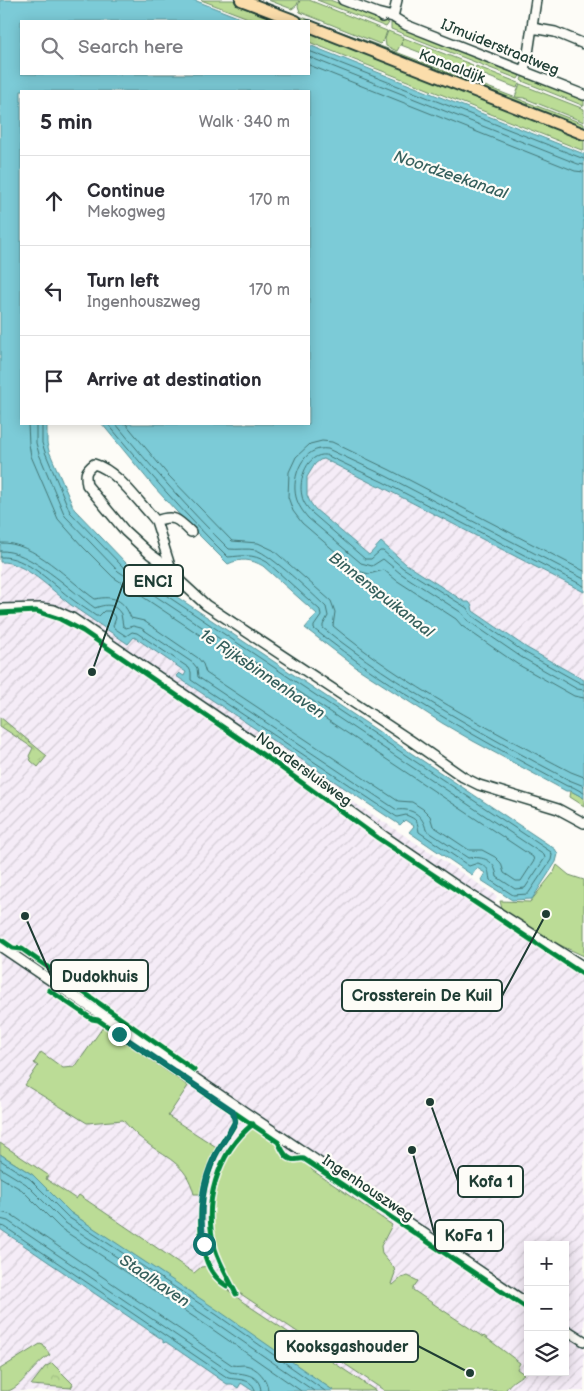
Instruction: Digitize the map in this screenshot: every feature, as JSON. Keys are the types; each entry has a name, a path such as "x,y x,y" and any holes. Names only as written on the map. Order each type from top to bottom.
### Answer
{"main road":[{"path":"241,0 293,20"},
{"name":"Kanaaldijk","path":"310,26 584,134"}],"street":[{"name":"IJmuiderstraatweg","path":"343,0 391,22 406,25"},
{"path":"393,17 397,0"},
{"path":"523,71 527,60 536,0"},
{"name":"IJmuiderstraatweg","path":"377,14 393,17 406,25 584,95"},
{"path":"532,28 555,32 584,44"},
{"path":"171,569 156,521 111,472 94,464 87,469 85,476 87,484 125,531 150,554 171,569 181,582 206,605 410,740 463,778 479,785 558,809 584,823"},
{"path":"156,521 165,518 175,518 191,532"},
{"name":"Noordersluisweg","path":"0,609 40,608 54,610 72,618 268,751 385,837 502,915 564,953 584,968"},
{"name":"Ingenhouszweg","path":"0,946 524,1301"},
{"name":"Noordersluisweg","path":"564,953 584,961"},
{"path":"568,1331 584,1341"}],"shaded area":[{"path":"324,459 584,592 584,680 527,648 473,611 469,602 465,603 406,564 381,543 369,555 315,509 310,502 307,495 307,477 315,464"},
{"path":"0,553 29,563 350,780 341,794 497,896 489,917 584,977 584,1391 0,1391"}],"green space":[{"path":"201,0 233,0 285,20 253,20"},
{"path":"250,0 256,0 310,20 302,20"},
{"path":"268,0 299,0 292,9"},
{"path":"300,0 309,0 387,31 384,40 380,44 300,12 298,6"},
{"path":"317,0 330,0 389,23 386,27"},
{"path":"310,20 584,124 584,130 310,21"},
{"path":"391,23 511,72 521,74 518,79 391,29"},
{"path":"310,30 584,138 584,151 310,42"},
{"path":"388,31 403,37 402,40 404,38 473,65 471,70 469,69 468,71 401,45 402,42 397,51 386,46 385,39"},
{"path":"476,66 519,83 517,88 474,71"},
{"path":"523,75 584,101 584,106 522,81"},
{"path":"520,84 584,109 584,122 524,98 515,97"},
{"path":"0,717 47,756 38,767 31,761 29,756 33,748 0,726"},
{"path":"571,791 584,798 584,806 570,797"},
{"path":"557,865 569,875 584,880 584,956 551,941 502,909 500,901 530,902 554,872"},
{"path":"103,1027 188,1086 168,1116 218,1148 200,1194 194,1194 186,1175 174,1162 140,1138 123,1120 87,1123 25,1085 38,1066 34,1063 41,1052 63,1068 75,1067"},
{"path":"256,1128 277,1144 287,1160 303,1160 312,1170 392,1225 381,1246 382,1254 394,1268 395,1273 391,1284 393,1285 401,1278 408,1276 418,1281 413,1290 484,1336 520,1363 517,1369 524,1374 505,1391 385,1391 238,1292 220,1258 212,1222 212,1204 216,1185 231,1150 244,1133"},
{"path":"0,1143 48,1175 46,1179 76,1199 79,1195 194,1273 201,1267 211,1266 224,1287 243,1302 376,1391 334,1391 71,1213 33,1175 0,1154"},
{"path":"40,1344 43,1345 50,1355 39,1363 13,1389 0,1391 0,1369"},
{"path":"52,1363 73,1384 71,1388 31,1385 45,1367"}],"water":[{"path":"0,0 194,0 245,20 20,20 20,75 310,75 310,45 584,154 584,592 324,459 315,464 307,477 307,495 315,509 369,555 381,542 406,564 465,602 469,602 473,611 527,648 584,680 584,798 571,791 566,791 442,723 357,668 305,628 317,614 263,566 246,560 228,564 154,487 103,425 310,425 310,90 20,90 20,425 47,425 49,451 74,509 126,563 555,849 558,854 556,862 532,899 512,900 481,880 485,873 477,868 472,875 409,832 414,826 405,820 400,825 176,676 179,673 184,676 186,672 134,637 128,644 71,605 28,571 19,566 0,562"},
{"name":"Staalhaven","path":"0,1154 33,1175 71,1213 219,1311 334,1391 253,1391 241,1383 238,1388 232,1384 227,1384 166,1342 163,1343 163,1340 0,1229"}],"cycle path":[{"path":"0,613 36,611 60,619 83,631 272,761 378,838 584,975"},
{"path":"0,939 13,948 22,949 194,1070"},
{"path":"49,990 92,1019 98,1020 278,1142 289,1158 294,1160 304,1159 524,1306"},
{"path":"227,1286 216,1276 208,1263 203,1248 201,1213 203,1195 212,1162 235,1122 233,1111"},
{"path":"236,1294 215,1249 210,1215 212,1197 222,1164 240,1136 253,1124"}],"place":[{"name":"ENCI","path":"92,672"},
{"name":"Crossterein De Kuil","path":"546,914"},
{"name":"Dudokhuis","path":"25,916"},
{"name":"Kofa 1","path":"430,1102"},
{"name":"KoFa 1","path":"412,1150"},
{"name":"Kooksgashouder","path":"470,1373"}],"route":[{"path":"119,1034 233,1111 235,1122 215,1155 203,1189 201,1222 204,1244"}],"water label":[{"name":"Noordzeekanaal","path":"451,174"},
{"name":"Binnenspuikanaal","path":"382,594"},
{"name":"1e Rijksbinnenhaven","path":"263,673"}]}
